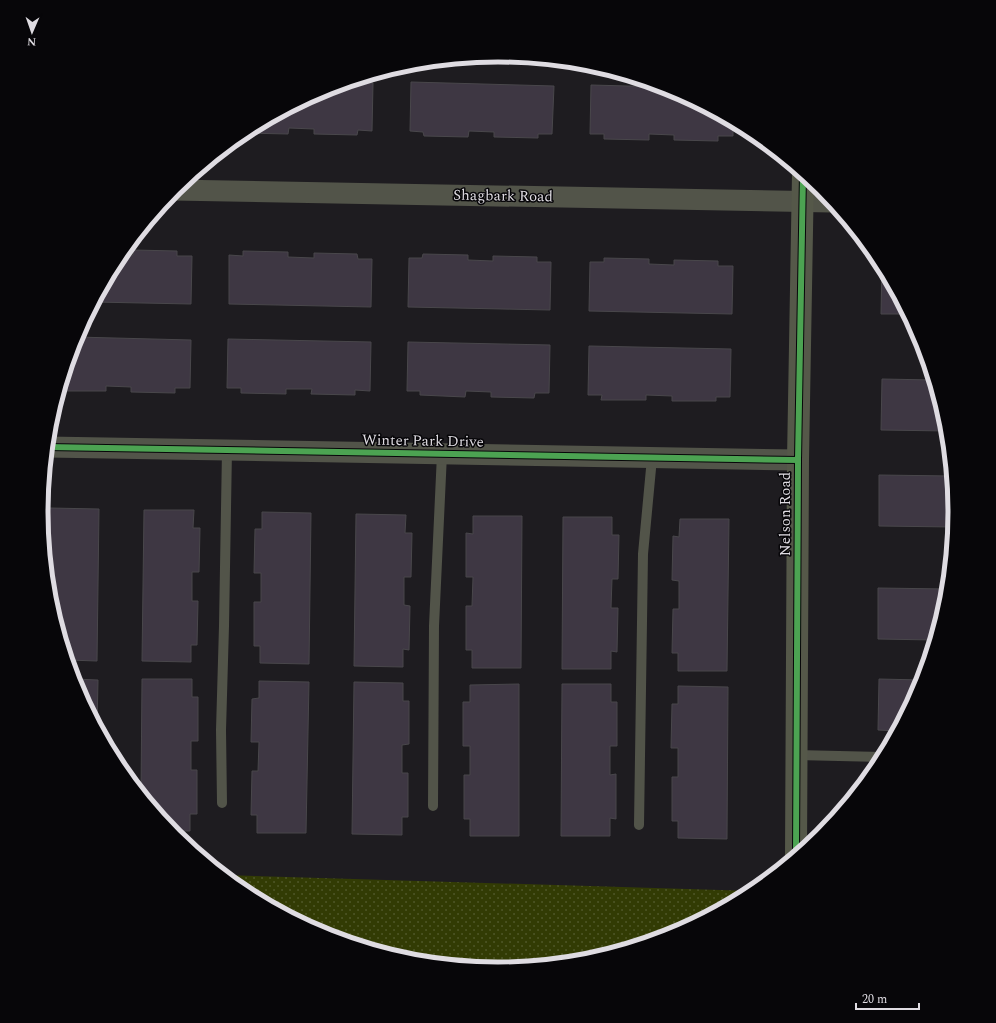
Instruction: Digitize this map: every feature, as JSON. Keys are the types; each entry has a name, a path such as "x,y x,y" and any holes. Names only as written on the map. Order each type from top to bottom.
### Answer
{"street":[{"name":"Nelson Road","path":"796,849 798,460 803,181"},
{"name":"Shagbark Road","path":"183,190 824,202"},
{"name":"Winter Park Drive","path":"53,447 798,460"}],"lane":[{"path":"222,804 220,730 224,626 227,450"},
{"path":"433,806 434,626 442,454"},
{"path":"639,825 643,554 652,458"},
{"path":"796,755 875,757"}],"green space":[{"path":"233,875 740,891 697,915 643,938 586,953 557,958 498,962 439,958 410,953 353,938 299,915 248,886"}],"building":[{"path":"411,82 554,86 552,134 538,134 538,138 494,137 494,132 469,131 468,137 424,136 423,132 410,131"},
{"path":"362,83 373,83 372,131 358,130 357,135 314,134 314,129 289,128 288,134 254,133 299,108 326,96 353,85"},
{"path":"591,85 647,87 697,108 733,128 733,136 718,136 718,141 674,140 674,135 649,134 649,140 604,139 604,134 590,134"},
{"path":"133,250 177,251 177,256 192,256 191,304 99,302 124,261 128,255 133,255"},
{"path":"243,251 288,252 288,257 314,258 314,253 357,254 358,259 372,259 371,307 229,304 229,255 243,256"},
{"path":"423,254 468,255 468,260 493,261 493,256 537,257 537,262 551,262 550,310 408,307 409,258 422,258"},
{"path":"604,258 649,259 649,264 674,265 674,260 718,261 718,266 733,266 732,314 589,311 590,262 604,262"},
{"path":"882,276 903,314 881,314"},
{"path":"83,337 191,340 190,388 175,388 175,393 131,392 131,387 106,386 106,391 64,391"},
{"path":"228,339 371,342 370,391 355,390 355,395 311,394 312,389 286,389 286,394 241,393 241,388 227,388"},
{"path":"408,342 550,345 549,393 535,393 534,398 491,397 491,392 466,391 465,397 420,395 420,391 407,391"},
{"path":"589,346 731,349 730,397 716,397 716,401 672,401 672,396 646,395 646,400 601,400 602,395 588,395"},
{"path":"882,379 928,380 933,395 940,431 881,430"},
{"path":"879,475 946,476 947,527 879,526"},
{"path":"50,508 99,509 97,661 73,660 72,656 63,628 57,599 52,570 49,526"},
{"path":"144,510 194,510 193,528 200,528 199,572 192,572 192,601 198,601 197,645 191,645 191,662 142,661"},
{"path":"262,512 311,513 309,664 260,663 260,646 254,646 254,602 261,602 261,573 254,573 255,529 262,529"},
{"path":"356,514 406,515 405,533 412,533 411,577 404,577 404,605 410,606 409,650 403,649 403,667 354,666"},
{"path":"473,516 522,516 521,668 472,668 472,650 466,650 466,606 472,606 473,577 466,577 466,533 473,534"},
{"path":"563,517 612,517 612,535 619,535 618,579 612,579 611,608 618,608 617,652 611,651 611,669 562,669"},
{"path":"680,519 729,519 727,671 678,671 678,653 672,653 673,609 679,609 679,581 672,580 673,536 679,537"},
{"path":"878,588 941,589 929,640 878,639"},
{"path":"80,679 98,680 97,717"},
{"path":"142,679 192,679 192,697 198,697 198,741 191,741 191,770 197,770 197,814 190,814 190,831 181,831 141,785"},
{"path":"879,679 915,680 891,731 878,730"},
{"path":"259,681 309,682 306,833 257,833 257,815 251,815 252,771 258,771 259,742 251,742 252,699 259,698"},
{"path":"354,682 403,683 403,701 409,701 409,744 402,745 402,773 408,773 408,817 402,817 402,835 352,834"},
{"path":"519,684 519,836 470,836 470,819 464,819 464,775 470,775 470,746 463,746 463,702 470,702 470,685"},
{"path":"562,684 611,684 611,702 617,702 617,746 610,746 610,775 616,774 616,819 610,818 610,836 561,836"},
{"path":"678,686 728,687 727,839 678,838 678,821 672,821 672,777 678,777 678,748 671,748 672,704 678,704"}],"cycle path":[{"path":"796,849 798,460 803,181"},
{"path":"53,447 798,460"}]}
